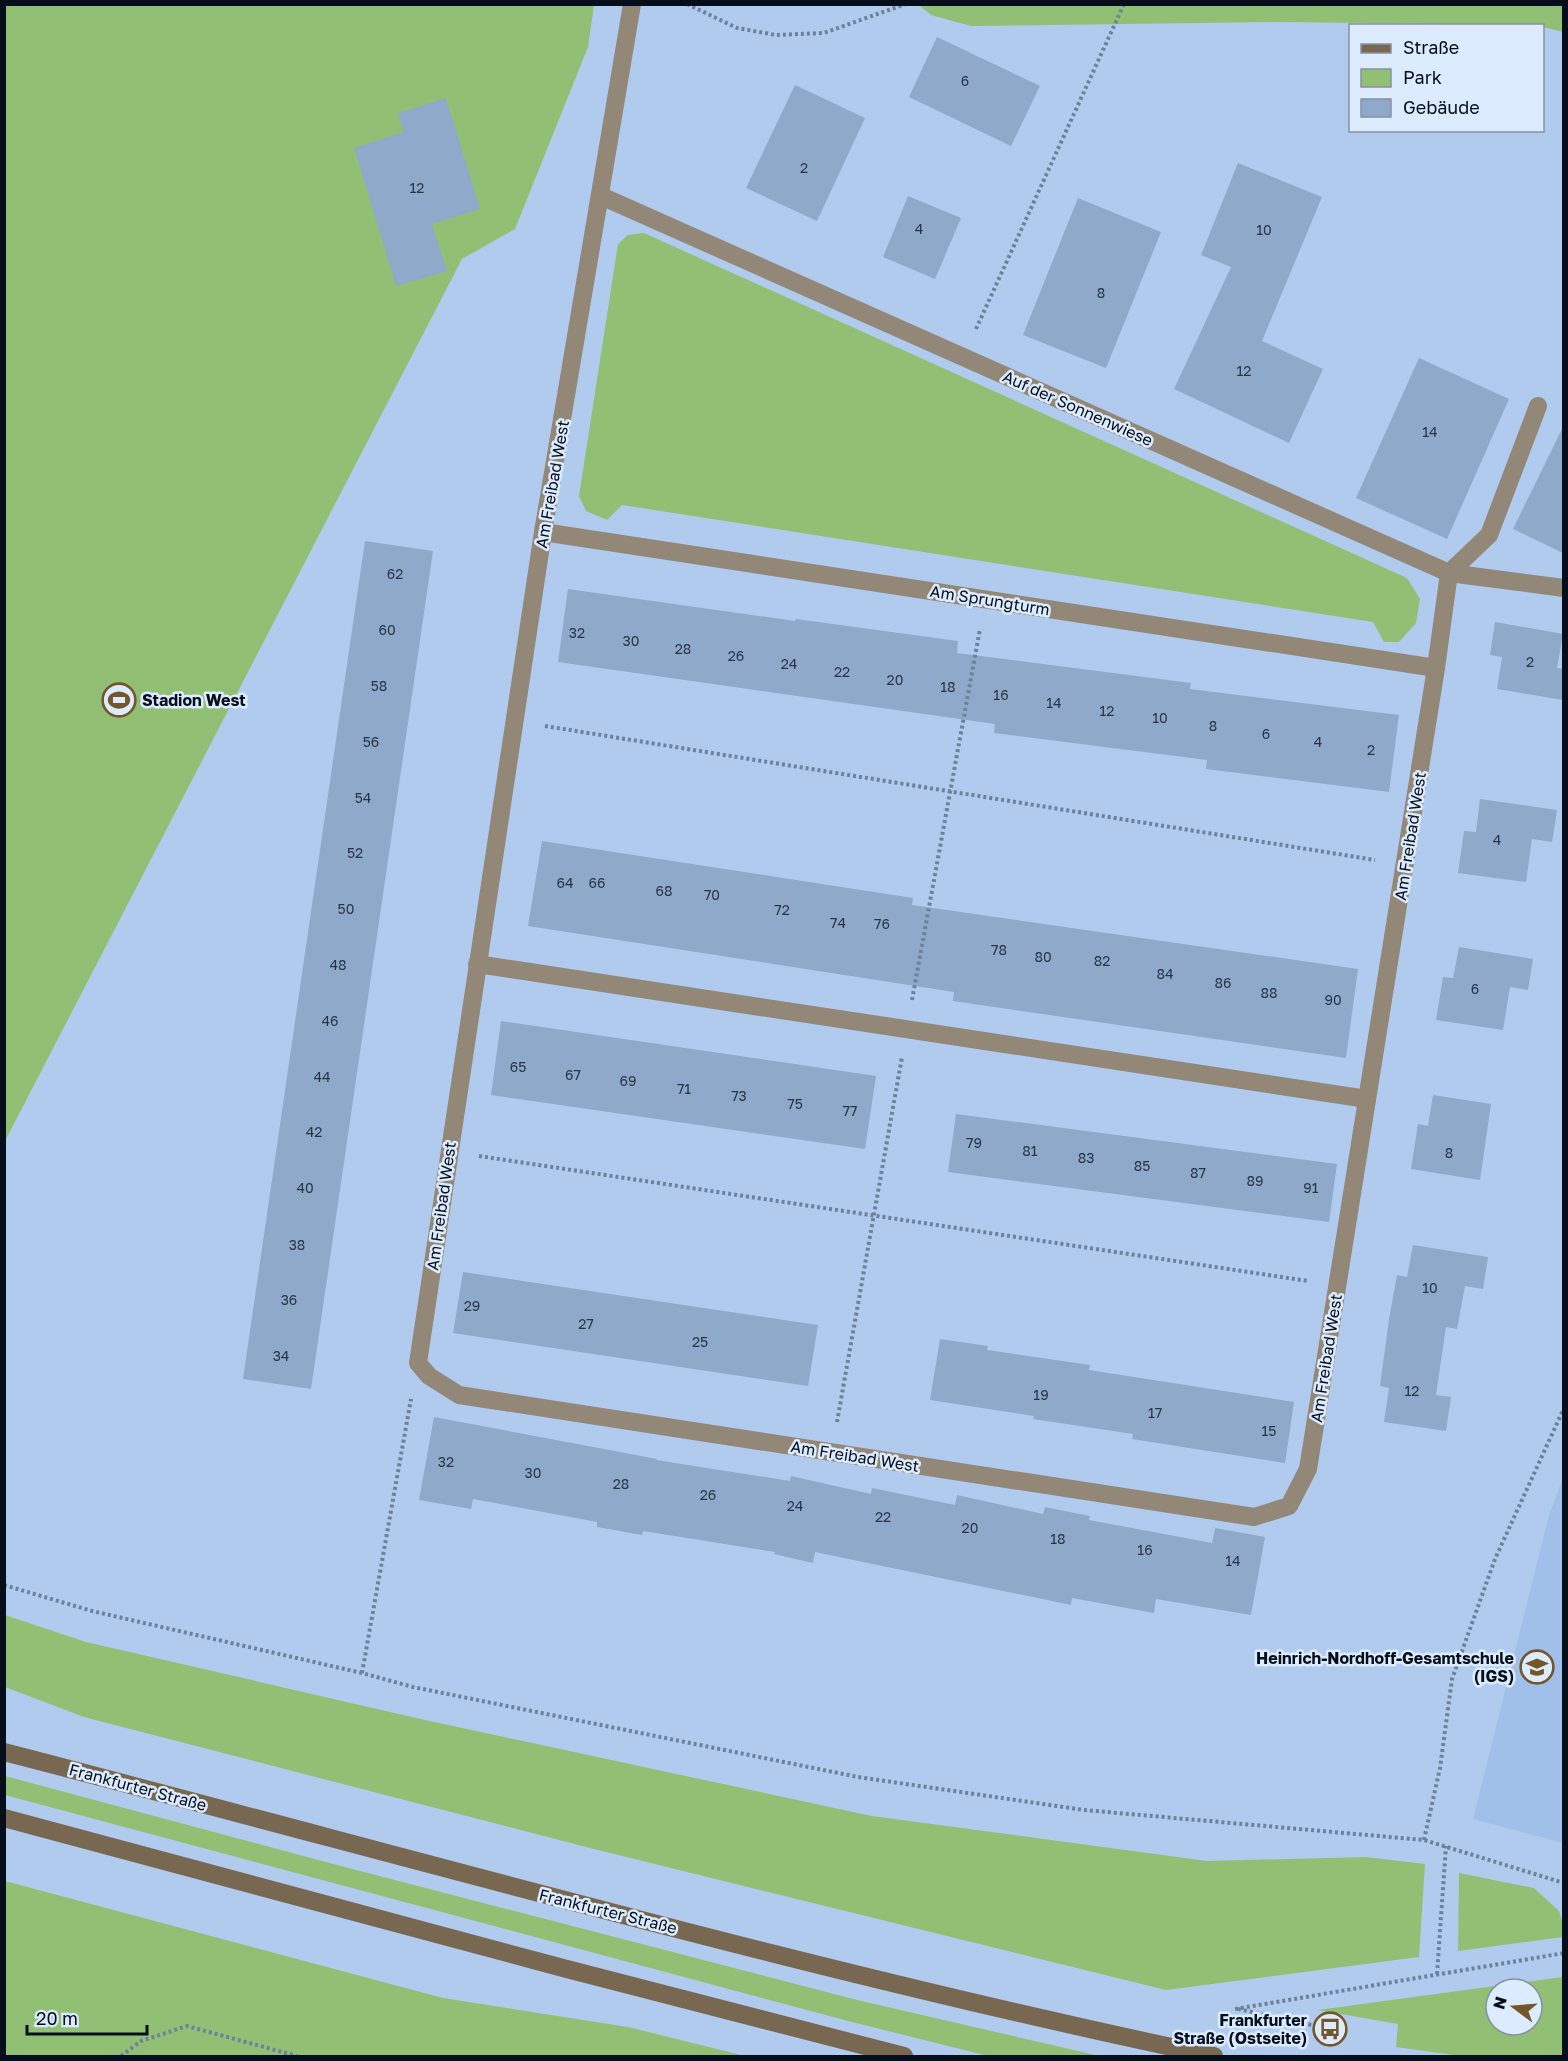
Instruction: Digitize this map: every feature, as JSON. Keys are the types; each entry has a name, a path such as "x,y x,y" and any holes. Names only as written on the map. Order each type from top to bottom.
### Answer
{"street":[{"name":"Am Freibad West","path":"632,4 543,532 449,1151 418,1363 429,1376 459,1395 1254,1517 1289,1506 1308,1469 1405,865 1449,573"},
{"name":"Auf der Sonnenwiese","path":"601,196 1449,573 1563,588"},
{"path":"1449,573 1489,535 1538,406"},
{"name":"Am Sprungturm","path":"543,532 1436,668"},
{"path":"477,964 1367,1100"},
{"path":"4,1742 58,1766"},
{"name":"Frankfurter Straße","path":"4,1752 632,1917 1080,2028 1214,2056"},
{"path":"4,1818 563,1968 904,2056"}],"path":[{"path":"687,4 737,28 776,36 824,33 906,4"},
{"path":"963,357 1124,4"},
{"path":"831,1452 985,600"},
{"path":"514,721 1405,865"},
{"path":"449,1151 1337,1286"},
{"path":"362,1673 418,1363"},
{"path":"1424,1840 1440,1768 1452,1679 1495,1559 1563,1408"},
{"path":"4,1585 92,1611 362,1673 413,1687 858,1778 1084,1810 1424,1840 1563,1883"},
{"path":"1437,1974 1446,1846"},
{"path":"1330,2029 1234,2009 1563,1953"},
{"path":"121,2056 141,2041 187,2026 297,2056"}],"shaded area":[{"name":"Heinrich-Nordhoff-Gesamtschule (IGS)","path":"1563,1478 1563,1843 1473,1819 1549,1515"}],"green space":[{"path":"1563,4 1563,32 1544,27 1544,24 1280,22 971,26 931,15 919,5"},
{"name":"Stadion West","path":"5,5 594,5 588,47 515,229 462,259 5,1141"},
{"path":"644,233 1407,578 1420,599 1416,623 1399,642 1384,642 1373,622 622,505 607,520 586,511 579,496 618,244 628,235"},
{"path":"5,1615 86,1642 425,1720 872,1816 1207,1861 1366,1857 1425,1864 1419,1957 1166,1990 590,1848 84,1717 5,1687"},
{"path":"5,1776 857,2000 1100,2056 988,2056 852,2022 5,1795"},
{"path":"1459,1873 1534,1888 1559,1911 1563,1924 1563,1937 1458,1951"},
{"path":"5,1881 443,1998 628,2027 745,2056 5,2056"},
{"path":"1562,1977 1563,2056 1461,2056 1396,2047 1398,2024 1318,2010 1484,1988 1484,2037 1544,2037 1544,1979"}],"building":[{"path":"937,37 1040,86 1011,146 909,97"},
{"path":"795,85 865,118 817,221 746,188"},
{"path":"446,98 480,209 432,224 447,271 396,286 354,148 404,132 398,113"},
{"path":"1238,163 1322,197 1262,341 1323,369 1289,443 1174,389 1231,267 1201,255"},
{"path":"908,196 961,218 935,279 883,257"},
{"path":"1078,198 1161,232 1106,368 1023,335"},
{"path":"1419,358 1509,399 1447,539 1356,498"},
{"path":"1563,427 1563,553 1513,529"},
{"path":"365,541 433,551 311,1389 243,1379"},
{"path":"568,589 958,641 957,653 1191,683 1190,689 1399,715 1389,792 1206,769 1207,760 994,733 995,724 558,662"},
{"path":"1495,622 1563,634 1557,668 1563,669 1563,700 1497,689 1502,657 1490,655"},
{"path":"1480,799 1557,810 1552,842 1532,839 1526,882 1458,873 1464,831 1476,832"},
{"path":"542,841 913,898 912,905 1358,969 1346,1058 953,1001 954,992 528,926"},
{"path":"1459,947 1533,959 1528,990 1510,987 1503,1030 1436,1020 1443,977 1453,978"},
{"path":"501,1021 876,1076 865,1149 491,1095"},
{"path":"1433,1095 1491,1104 1480,1180 1411,1169 1418,1124 1428,1126"},
{"path":"956,1114 1337,1164 1329,1222 948,1172"},
{"path":"1413,1245 1488,1257 1483,1289 1465,1286 1457,1329 1446,1327 1436,1395 1451,1397 1446,1431 1384,1422 1389,1388 1380,1386 1389,1319 1397,1275 1407,1277"},
{"path":"463,1272 818,1325 808,1386 453,1333"},
{"path":"940,1339 988,1346 987,1350 1090,1365 1089,1370 1294,1402 1285,1463 1132,1439 1133,1434 930,1400"},
{"path":"434,1417 656,1460 790,1481 791,1476 871,1494 872,1488 955,1505 957,1495 1043,1514 1045,1507 1090,1516 1089,1520 1212,1543 1215,1528 1265,1537 1251,1615 1156,1599 1154,1613 1072,1598 1071,1605 815,1552 813,1563 774,1554 775,1552 643,1531 642,1535 597,1527 597,1522 473,1499 471,1509 419,1500"}],"place":[{"name":"Stadion West","path":"119,700"},
{"name":"Heinrich-Nordhoff-Gesamtschule (IGS)","path":"1537,1667"},
{"name":"Frankfurter Straße (Ostseite)","path":"1330,2029"}]}
